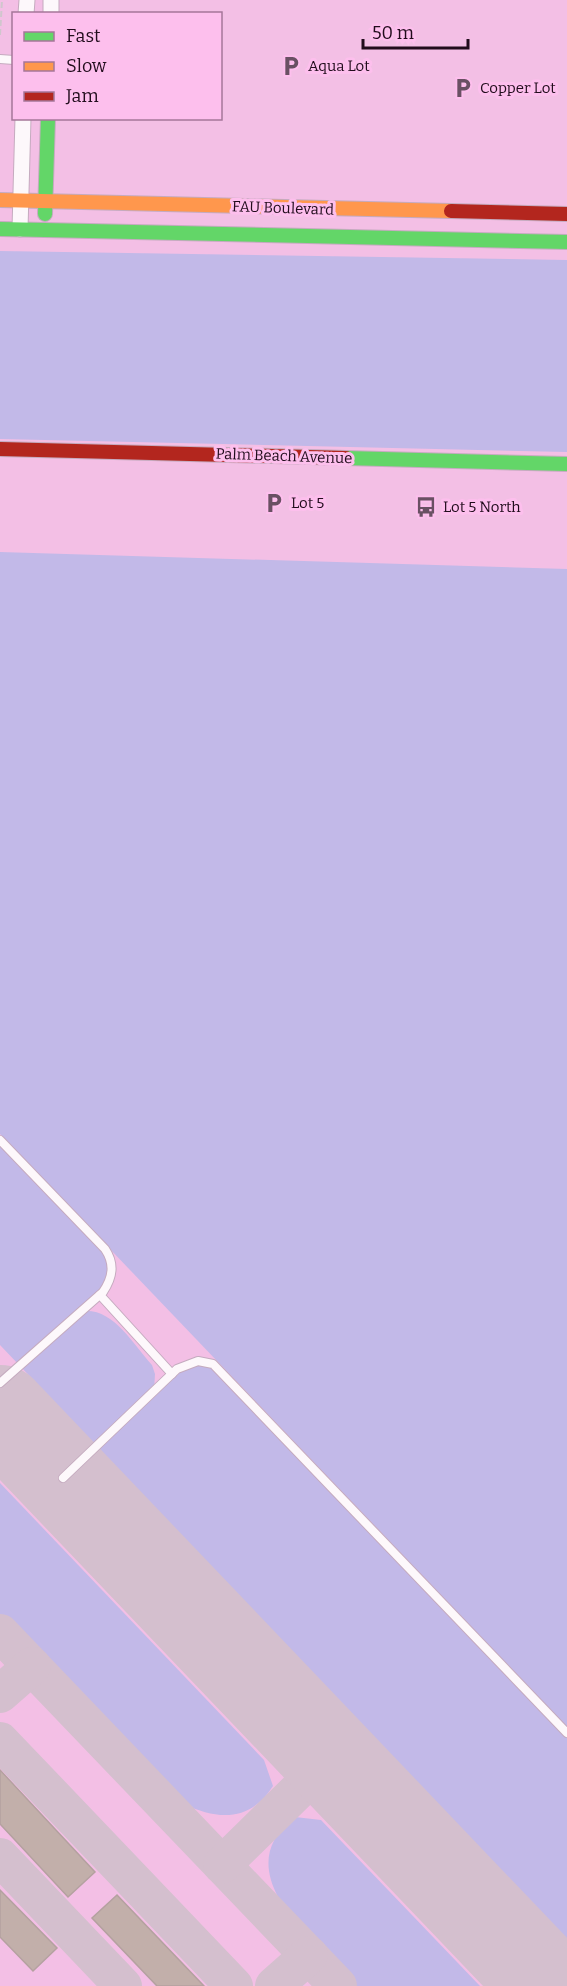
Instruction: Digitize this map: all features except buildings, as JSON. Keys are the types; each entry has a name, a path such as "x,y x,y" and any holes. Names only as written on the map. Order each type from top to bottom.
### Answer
{"street":[{"path":"20,229 23,120"},
{"path":"45,230 48,120"},
{"name":"FAU Boulevard","path":"0,200 567,214"},
{"name":"FAU Boulevard","path":"0,229 567,242"},
{"name":"Palm Beach Avenue","path":"0,449 567,464"}],"lane":[{"path":"0,1140 105,1249 112,1263 109,1283 99,1295 0,1383"},
{"path":"99,1295 172,1374"},
{"path":"63,1478 172,1374 186,1363 206,1361 220,1369 567,1733"}],"path":[{"path":"0,35 2,0"}],"shaded area":[{"path":"0,0 567,0 567,1986 0,1986"},
{"path":"0,251 567,260 567,452 0,439"},
{"path":"0,552 567,569 567,1727 0,1134"},
{"path":"0,1140 110,1256 109,1283 83,1311 104,1315 130,1338 152,1365 155,1374 154,1391 177,1369 206,1361 567,1733 567,1940 0,1345"},
{"path":"0,1483 264,1760 273,1786 255,1806 244,1812 222,1815 197,1810 184,1804 0,1619"},
{"path":"295,1817 321,1820 480,1986 355,1986 300,1928 283,1906 272,1883 269,1861 275,1838"}],"taxiway":[{"path":"0,1633 338,1986"},
{"path":"0,1694 32,1666"},
{"path":"0,1741 234,1986"},
{"path":"222,1865 331,1758"},
{"path":"0,1857 123,1986"},
{"path":"274,1986 309,1955"}],"runway":[{"path":"0,1412 548,1986"}],"traffic: fast":[{"path":"45,214 48,120"},
{"path":"0,229 567,242"},
{"path":"346,458 567,464"}],"traffic: slow":[{"path":"0,200 451,211"}],"traffic: jam":[{"path":"451,211 567,214"},
{"path":"0,449 346,458"}],"place":[{"name":"Aqua Lot","path":"291,66"},
{"name":"Copper Lot","path":"463,88"},
{"name":"Lot 5","path":"274,503"},
{"name":"Lot 5 North","path":"426,507"}]}
